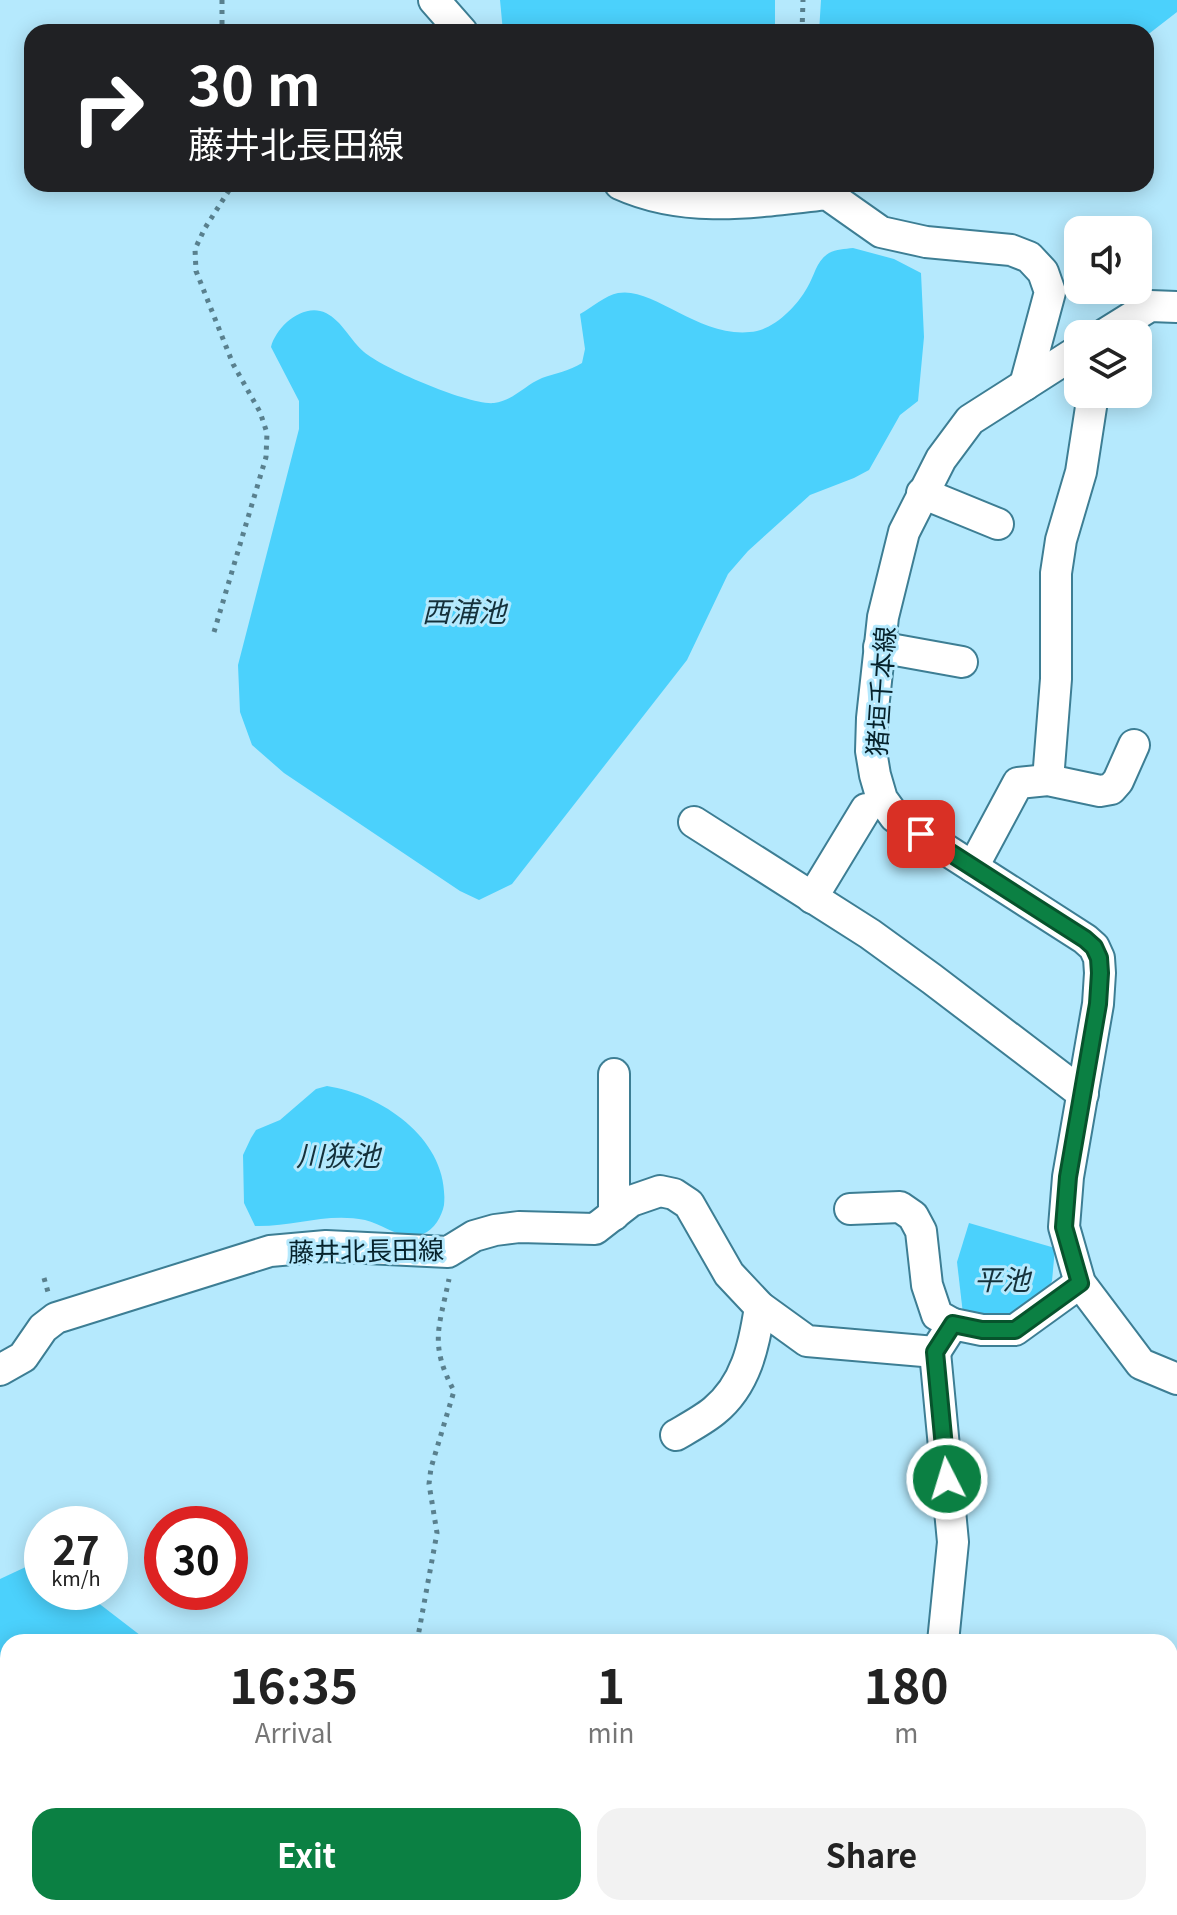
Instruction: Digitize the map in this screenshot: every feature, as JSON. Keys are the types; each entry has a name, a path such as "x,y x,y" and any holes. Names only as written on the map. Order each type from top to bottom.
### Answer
{"street":[{"path":"434,0 455,24"},
{"path":"639,192 701,204 734,205 827,194 881,232 926,242 1011,250 1029,257 1043,272 1050,292 1025,385"},
{"path":"1128,320 1150,306 1177,307"},
{"name":"猪垣千本線","path":"1064,360 970,420 941,459 922,493 901,544 879,647 871,751 882,799 895,817 1094,947 1100,973 1068,1177 1064,1227 1080,1283 1141,1364 1177,1379"},
{"path":"1048,780 1056,679 1056,573 1061,540 1081,472 1091,408"},
{"path":"922,493 998,524"},
{"path":"879,647 962,662"},
{"path":"973,867 1018,783 1048,780 1100,791 1111,789 1118,781 1134,745"},
{"path":"812,898 866,809"},
{"path":"694,822 932,979 1083,1094"},
{"path":"614,1074 614,1215"},
{"name":"藤井北長田線","path":"0,1370 23,1357 43,1328 56,1318 270,1251 326,1246 448,1252 474,1236 495,1230 519,1227 595,1229 631,1201 660,1191 674,1194 689,1204 729,1274 760,1307 807,1341 935,1352"},
{"path":"850,1209 900,1207 913,1216 921,1231 927,1285 937,1315 953,1324 982,1330 1015,1330 1080,1283"},
{"path":"676,1435 715,1410 737,1384 753,1350 760,1307"},
{"path":"944,1634 953,1542 935,1352 953,1324"}],"path":[{"path":"222,0 222,24"},
{"path":"802,24 803,0"},
{"path":"214,632 266,457 267,433 260,412 233,364 196,271 195,249 228,192"},
{"path":"418,1634 437,1533 430,1476 454,1391 442,1369 437,1339 456,1247"}],"water":[{"path":"500,0 775,0 775,24 502,24"},
{"path":"821,0 1177,0 1177,12 1154,30 1154,24 820,24"},
{"name":"西浦池","path":"853,248 894,259 921,273 924,337 918,401 900,415 869,470 810,495 748,551 728,574 687,660 512,884 479,900 460,891 284,773 252,745 240,712 238,665 299,429 299,401 271,347 278,332 292,318 308,311 326,313 374,359 427,385 467,399 494,403 507,399 542,378 582,363 585,349 580,314 609,296 632,293 717,329 757,331 772,325 792,308 825,256"},
{"name":"川狭池","path":"327,1086 370,1099 391,1111 425,1142 443,1182 444,1205 437,1222 427,1232 407,1236 372,1222 351,1218 255,1226 244,1203 243,1155 251,1138 256,1130 280,1120 316,1089"},
{"name":"平池","path":"969,1223 1055,1248 1052,1281 1032,1312 1002,1325 963,1314 957,1262"},
{"path":"24,1568 24,1610 107,1610 139,1634 0,1634 0,1579"}],"route":[{"path":"921,834 1085,939 1094,947 1099,958 1100,973 1098,1004 1068,1177 1064,1227 1080,1283 1015,1330 982,1330 953,1324 935,1352 947,1479"}]}
